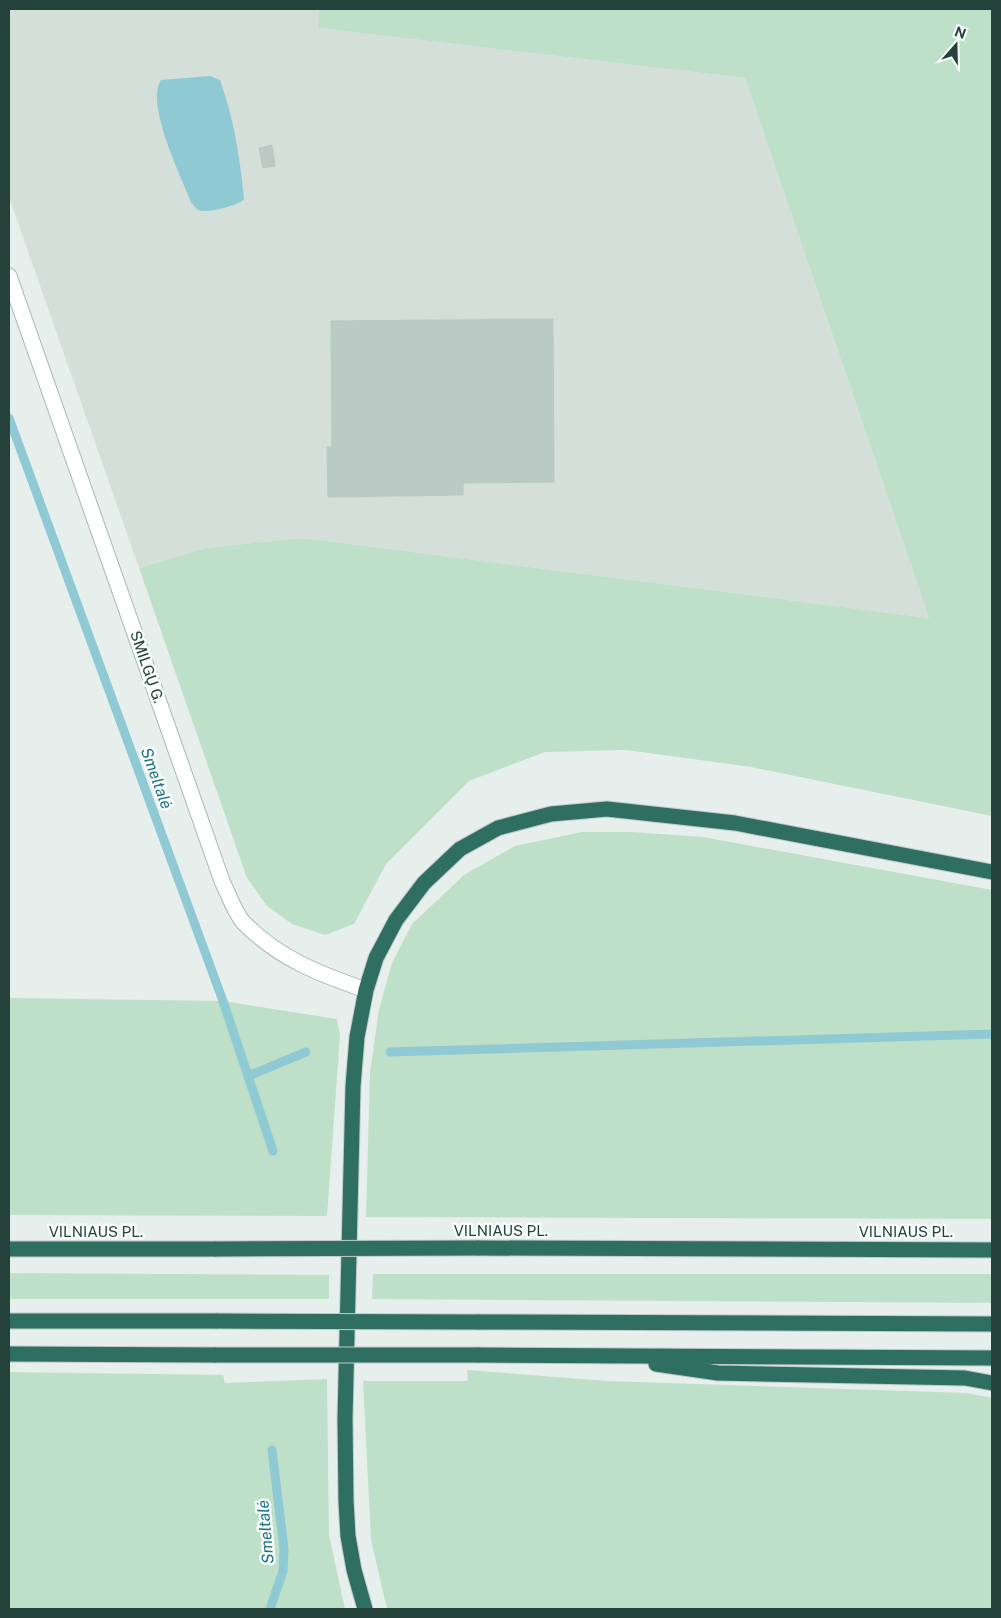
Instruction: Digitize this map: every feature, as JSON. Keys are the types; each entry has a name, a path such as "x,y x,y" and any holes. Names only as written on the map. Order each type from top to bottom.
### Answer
{"highway":[{"path":"365,1609 354,1570 348,1536 345,1418 353,1086 357,1037 366,990 376,958 396,920 430,878 460,849 498,828 551,814 607,809 735,823 992,872"},
{"name":"VILNIAUS PL.","path":"9,1249 992,1250"},
{"path":"9,1321 992,1324"},
{"path":"9,1354 992,1358"},
{"path":"605,1356 718,1373 964,1378 992,1383"}],"street":[{"name":"SMILGŲ G.","path":"9,276 222,881 242,920 279,952 314,973 366,990"}],"shaded area":[{"path":"9,9 319,9 319,28 745,78 929,618 302,538 206,548 139,568 9,197"}],"green space":[{"path":"319,9 992,9 992,816 751,767 626,750 545,752 469,781 386,864 354,924 325,935 292,924 267,906 247,878 139,568 206,548 302,538 929,618 745,78 319,28"},
{"path":"582,832 632,832 703,837 992,890 992,1219 366,1217 370,1073 379,1009 392,963 412,924 464,875 515,846"},
{"path":"9,998 223,1001 337,1019 340,1036 327,1216 9,1215"},
{"path":"9,1273 329,1275 329,1299 9,1299"},
{"path":"373,1274 992,1274 992,1303 372,1299"},
{"path":"467,1370 608,1381 967,1393 992,1398 992,1609 387,1609 371,1540 363,1381 468,1381"},
{"path":"9,1372 223,1375 225,1383 327,1379 329,1535 345,1609 9,1609"}],"water":[{"path":"210,76 220,80 229,109 244,199 237,204 225,208 201,211 191,202 166,140 161,122 157,91 161,80"}],"building":[{"path":"272,145 275,166 263,168 259,148"},
{"path":"553,319 554,482 463,483 463,495 328,497 327,447 332,447 331,321"}],"waterway":[{"name":"Smeltalė","path":"9,418 223,1001 273,1151"},
{"path":"390,1052 992,1034"},
{"path":"248,1076 306,1052"},
{"name":"Smeltalė","path":"270,1609 283,1571 284,1549 272,1450"}]}
